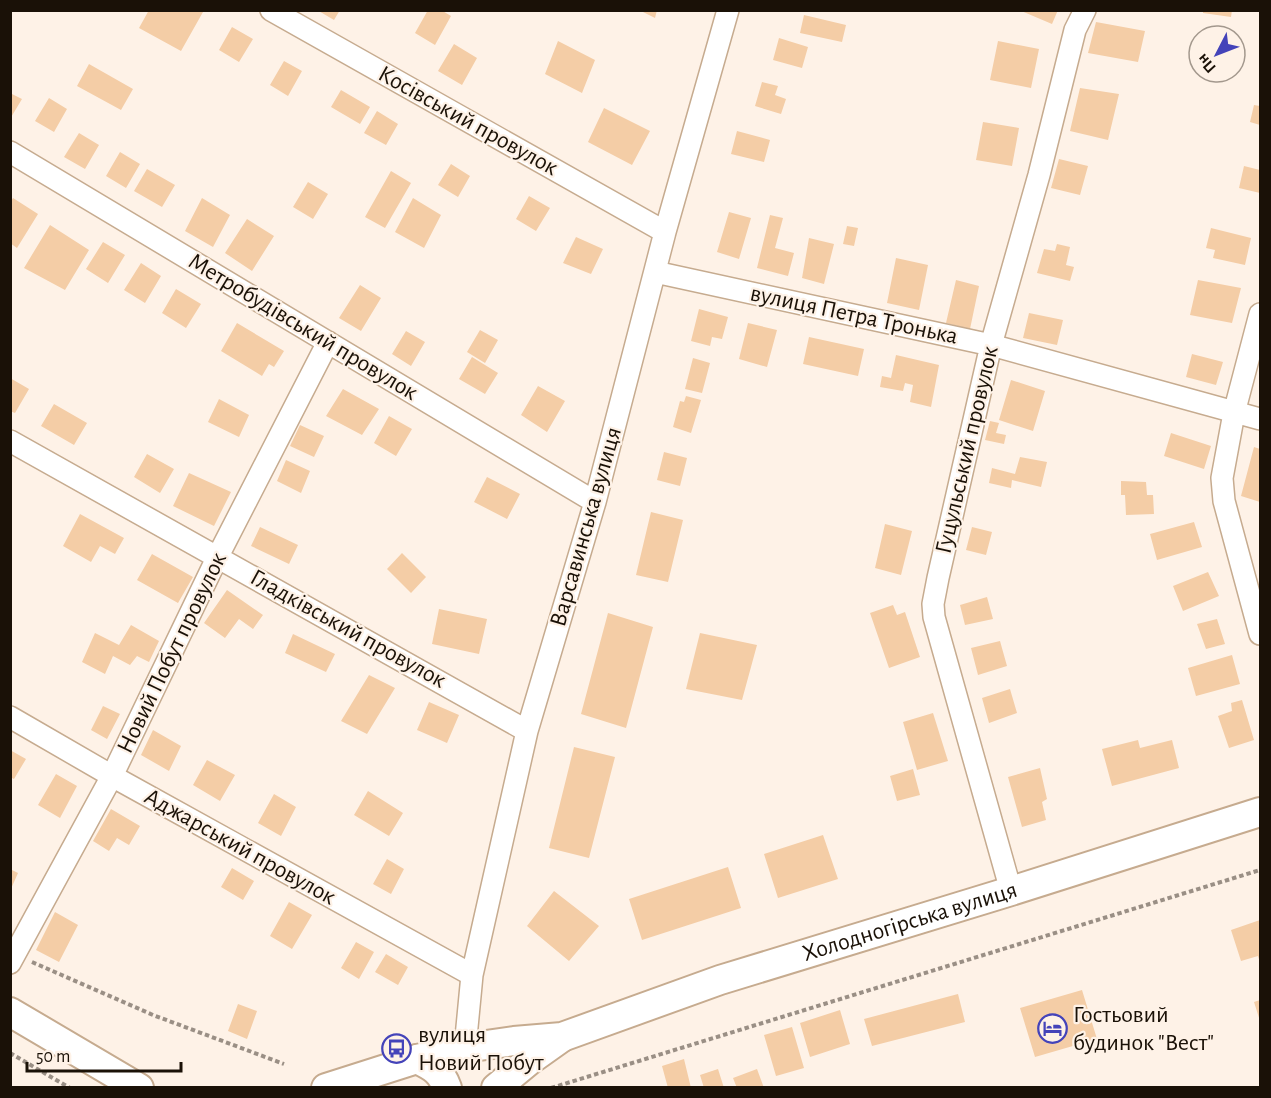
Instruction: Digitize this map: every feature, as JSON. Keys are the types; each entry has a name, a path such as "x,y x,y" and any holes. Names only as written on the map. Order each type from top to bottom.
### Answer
{"main road":[{"name":"Холодногірська вулиця","path":"496,1088 530,1059 562,1037 720,980 1260,812"},
{"path":"10,1012 139,1088"},
{"name":"Холодногірська вулиця","path":"326,1088 417,1059 465,1048 562,1037"},
{"path":"417,1059 432,1067 443,1077 447,1088"}],"street":[{"name":"Косівський провулок","path":"271,10 665,232"},
{"name":"Варсавинська вулиця","path":"465,1048 472,975 527,731 595,502 665,232 728,10"},
{"name":"Гуцульський провулок","path":"1011,891 934,617 933,604 991,345 1039,175 1075,30 1085,10"},
{"name":"Метробудівський провулок","path":"10,152 595,502"},
{"name":"вулиця Петра Тронька","path":"655,272 991,345 1260,419"},
{"path":"1260,315 1234,413 1222,478 1224,501 1260,634"},
{"name":"Новий Побут провулок","path":"13,959 112,776 218,556 328,342"},
{"name":"Гладківський провулок","path":"10,441 527,731"},
{"name":"Аджарський провулок","path":"10,717 472,975"}],"path":[{"path":"551,1088 1260,870"},
{"path":"13,959 284,1064"},
{"path":"10,1053 70,1088"}],"building":[{"path":"149,10 200,10 203,12 181,51 139,28"},
{"path":"317,10 340,10 334,20"},
{"path":"428,10 441,10 451,16 435,45 415,33"},
{"path":"639,10 657,10 655,18"},
{"path":"1019,10 1058,10 1052,24"},
{"path":"1203,10 1232,10 1231,17 1203,13"},
{"path":"804,15 846,25 842,42 800,33"},
{"path":"1096,22 1145,31 1138,62 1088,53"},
{"path":"232,27 253,39 239,62 219,50"},
{"path":"779,38 808,47 802,68 773,60"},
{"path":"558,41 595,60 582,93 545,74"},
{"path":"998,41 1039,49 1031,88 990,80"},
{"path":"454,44 477,58 462,85 438,71"},
{"path":"284,61 302,71 288,96 270,85"},
{"path":"89,64 133,89 121,110 77,86"},
{"path":"762,82 778,86 775,95 786,99 781,114 755,106"},
{"path":"1080,88 1119,94 1108,140 1070,131"},
{"path":"341,90 370,107 360,124 331,107"},
{"path":"10,93 22,99 10,119"},
{"path":"49,98 67,109 54,132 35,121"},
{"path":"1254,105 1260,106 1260,125 1250,122"},
{"path":"604,108 650,131 632,165 588,142"},
{"path":"377,111 398,124 386,145 364,133"},
{"path":"983,122 1019,128 1012,166 976,160"},
{"path":"737,131 770,140 764,162 731,154"},
{"path":"79,133 99,145 85,169 64,157"},
{"path":"120,152 140,164 126,188 106,176"},
{"path":"1059,159 1088,166 1080,195 1051,188"},
{"path":"451,164 470,176 458,197 438,185"},
{"path":"1244,166 1260,170 1260,193 1239,188"},
{"path":"147,169 175,185 162,207 134,191"},
{"path":"391,171 411,183 385,228 365,217"},
{"path":"308,182 328,194 313,219 293,207"},
{"path":"529,196 550,208 536,231 516,219"},
{"path":"13,198 38,214 17,248 10,243 10,203"},
{"path":"202,198 230,215 213,247 185,231"},
{"path":"413,198 441,215 424,248 395,232"},
{"path":"729,212 751,218 739,259 717,252"},
{"path":"770,215 783,218 775,248 794,253 788,276 757,268"},
{"path":"247,219 274,236 252,271 225,253"},
{"path":"50,225 89,250 65,290 24,268"},
{"path":"847,226 858,228 854,246 843,244"},
{"path":"1211,228 1251,238 1245,265 1213,258 1215,250 1206,248"},
{"path":"576,237 603,249 591,274 563,263"},
{"path":"809,238 834,244 824,284 802,278"},
{"path":"103,242 125,255 108,283 86,269"},
{"path":"1057,244 1070,247 1066,265 1074,267 1070,281 1037,273 1044,249 1055,251"},
{"path":"896,258 928,265 919,310 887,303"},
{"path":"141,263 161,276 145,303 124,290"},
{"path":"956,280 979,286 970,329 946,323"},
{"path":"1198,280 1241,288 1232,323 1190,315"},
{"path":"360,285 381,298 361,331 339,318"},
{"path":"176,289 201,304 186,328 162,313"},
{"path":"699,309 728,317 722,339 712,337 710,346 691,341"},
{"path":"1029,313 1063,320 1057,345 1023,338"},
{"path":"237,323 284,351 274,367 269,364 262,376 221,351"},
{"path":"748,323 777,330 767,367 739,359"},
{"path":"480,330 498,340 485,363 467,352"},
{"path":"406,331 425,342 411,366 392,354"},
{"path":"809,337 864,349 858,376 803,364"},
{"path":"1192,354 1223,362 1216,385 1186,377"},
{"path":"896,355 939,365 931,407 910,402 913,385 905,383 903,391 880,387 882,376 891,378"},
{"path":"472,357 498,373 485,394 459,379"},
{"path":"693,358 710,363 702,393 685,389"},
{"path":"10,378 29,389 15,413 10,411"},
{"path":"1011,380 1045,391 1033,431 999,420"},
{"path":"538,386 565,401 547,432 521,415"},
{"path":"343,389 379,409 362,435 326,416"},
{"path":"686,396 701,400 691,433 673,427 680,401 684,402"},
{"path":"219,399 249,415 239,437 208,422"},
{"path":"54,404 87,423 74,445 41,426"},
{"path":"389,416 412,429 396,456 374,443"},
{"path":"990,421 999,423 996,433 1006,435 1004,444 985,440"},
{"path":"300,425 324,436 314,457 290,446"},
{"path":"1171,433 1211,446 1204,469 1164,456"},
{"path":"1254,447 1260,449 1260,502 1241,496"},
{"path":"664,452 687,458 680,486 657,480"},
{"path":"147,454 174,469 160,493 134,477"},
{"path":"1020,457 1047,462 1041,487 1012,480 1011,488 989,483 992,468 1015,474"},
{"path":"286,460 310,471 301,493 277,481"},
{"path":"189,473 231,492 214,526 173,506"},
{"path":"487,477 520,494 507,519 474,502"},
{"path":"1121,481 1146,482 1147,495 1153,495 1154,514 1126,515 1125,495 1121,495"},
{"path":"651,512 683,520 668,582 636,575"},
{"path":"80,514 124,538 115,554 100,546 91,562 63,546"},
{"path":"1194,522 1202,547 1157,560 1150,534"},
{"path":"885,524 912,531 901,575 875,568"},
{"path":"260,527 298,545 289,564 251,546"},
{"path":"972,527 992,532 986,555 966,550"},
{"path":"402,553 426,577 411,593 387,569"},
{"path":"152,554 193,577 178,603 137,580"},
{"path":"1208,572 1219,596 1183,611 1173,586"},
{"path":"227,590 263,615 253,629 239,619 225,638 204,623"},
{"path":"987,597 993,619 965,625 960,605"},
{"path":"893,605 897,615 905,612 920,657 889,668 870,613"},
{"path":"439,609 487,619 479,654 432,644"},
{"path":"608,613 653,627 626,728 581,714"},
{"path":"1217,619 1225,644 1206,649 1197,624"},
{"path":"131,625 159,641 149,662 137,656 130,665 113,656 105,674 82,662 95,633 119,645"},
{"path":"700,633 757,645 742,700 686,689"},
{"path":"293,634 335,654 326,672 285,653"},
{"path":"1000,641 1007,666 978,675 971,648"},
{"path":"1232,655 1240,684 1196,696 1188,668"},
{"path":"369,675 395,688 367,734 341,721"},
{"path":"1010,689 1017,713 989,723 982,698"},
{"path":"1242,700 1254,740 1229,748 1218,716 1232,711 1231,703"},
{"path":"429,702 459,715 447,743 417,730"},
{"path":"103,706 120,714 107,739 91,730"},
{"path":"933,713 948,761 917,770 903,722"},
{"path":"153,730 181,746 169,771 141,755"},
{"path":"1138,740 1140,748 1172,740 1179,768 1112,786 1102,749"},
{"path":"574,747 615,757 589,858 549,848"},
{"path":"10,750 26,759 14,779 10,777"},
{"path":"207,760 235,775 220,801 193,785"},
{"path":"1040,768 1047,799 1042,802 1046,820 1022,827 1008,777"},
{"path":"913,769 920,795 897,801 890,776"},
{"path":"56,774 77,786 60,818 38,805"},
{"path":"368,791 403,813 389,836 354,815"},
{"path":"274,794 296,807 281,836 258,823"},
{"path":"111,809 140,826 129,845 117,838 109,851 93,841"},
{"path":"823,835 838,879 778,898 764,854"},
{"path":"387,859 404,869 391,894 373,884"},
{"path":"728,867 741,908 642,940 629,899"},
{"path":"232,868 254,881 243,900 221,887"},
{"path":"10,869 18,873 10,891"},
{"path":"554,891 599,926 569,961 527,926"},
{"path":"289,902 312,915 292,949 270,936"},
{"path":"55,912 78,925 59,962 36,950"},
{"path":"1260,920 1260,963 1258,956 1241,961 1231,930"},
{"path":"356,942 374,952 359,979 341,968"},
{"path":"386,954 408,967 398,985 375,972"},
{"path":"1082,990 1097,1039 1035,1057 1020,1008"},
{"path":"958,994 965,1022 872,1046 864,1019"},
{"path":"1260,1000 1260,1021 1254,1002"},
{"path":"238,1004 257,1011 247,1039 228,1031"},
{"path":"840,1010 850,1044 810,1057 800,1023"},
{"path":"792,1027 804,1068 776,1076 764,1035"},
{"path":"684,1059 691,1088 668,1088 662,1066"},
{"path":"718,1069 724,1088 704,1088 700,1075"},
{"path":"757,1069 764,1088 737,1088 733,1078"}],"place":[{"name":"Гостьовий будинок \"Вест\"","path":"1052,1029"},
{"name":"вулиця Новий Побут","path":"397,1049"}]}
